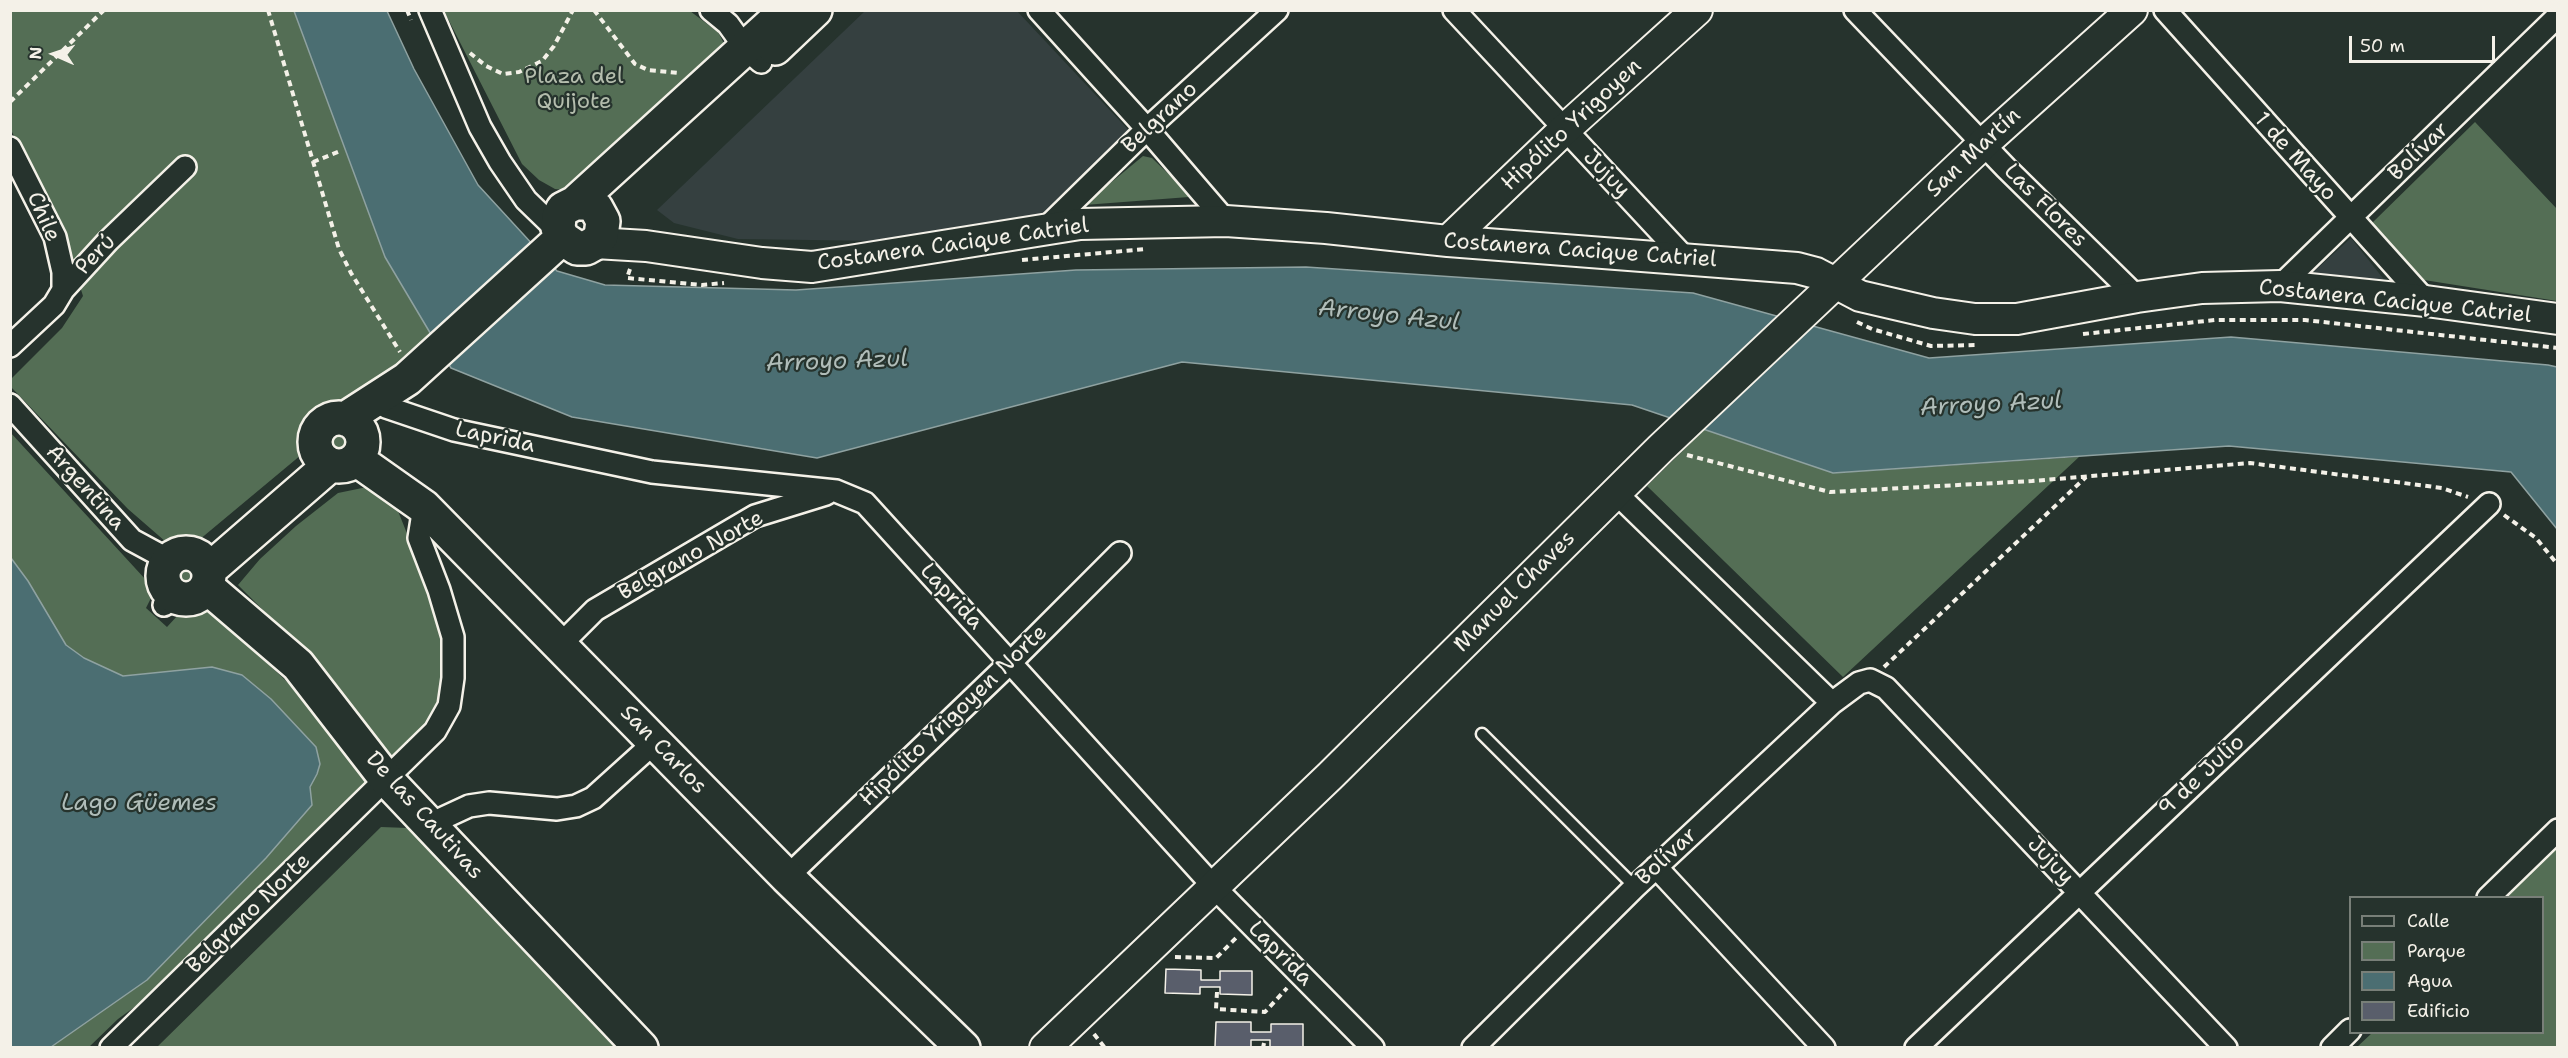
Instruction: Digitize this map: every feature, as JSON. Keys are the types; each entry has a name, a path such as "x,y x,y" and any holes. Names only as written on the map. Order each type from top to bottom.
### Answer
{"main road":[{"path":"573,226 618,194 753,55 786,10"},
{"path":"342,446 407,379 573,226 721,71 753,55 815,10"},
{"name":"Hipólito Yrigoyen","path":"1448,241 1564,130 1697,10"},
{"name":"San Martín","path":"1825,291 2132,10"},
{"name":"Costanera Cacique Catriel","path":"573,226 636,245 762,263 812,267 1080,224 1226,221 1797,268 1816,273 1825,291 1860,296 1933,313 1975,319 2017,319 2137,297 2202,288 2280,286 2426,301 2558,319"},
{"name":"Manuel Chaves","path":"1045,1047 1215,888 1615,492 1825,291"},
{"path":"168,600 163,575 195,568 386,407 407,379"},
{"name":"San Carlos","path":"342,446 424,507 787,877 963,1047"},
{"name":"De las Cautivas","path":"195,568 298,665 387,780 641,1047"}],"street":[{"name":"Costanera Cacique Catriel","path":"430,10 480,127 500,162 526,200 573,226"},
{"path":"711,10 728,24 753,55"},
{"path":"1039,10 1147,129 1226,221"},
{"name":"Belgrano","path":"1046,228 1147,129 1277,10"},
{"name":"Jujuy","path":"1454,10 1685,258"},
{"name":"Las Flores","path":"1855,10 1983,144 2137,297"},
{"name":"1 de Mayo","path":"2165,10 2350,219 2426,301"},
{"name":"Bolívar","path":"2280,286 2558,16"},
{"name":"Chile","path":"10,148 55,237 63,272 63,290"},
{"name":"Costanera Cacique Catriel","path":"500,162 573,226"},
{"name":"Perú","path":"10,346 54,304 63,290 108,241 186,167"},
{"name":"Argentina","path":"10,405 132,540 195,568"},
{"name":"Laprida","path":"386,407 454,430 652,472 836,491 865,503 1215,888 1373,1047"},
{"name":"Belgrano Norte","path":"560,645 595,610 755,516 836,491"},
{"path":"1615,492 1833,703"},
{"name":"9 de Julio","path":"1916,1047 2489,504"},
{"name":"Belgrano Norte","path":"111,1047 435,731 449,706 453,678 453,637 439,590 419,538 424,507"},
{"name":"Hipólito Yrigoyen Norte","path":"787,877 1011,662 1120,553"},
{"name":"Jujuy","path":"1870,680 1886,688 2226,1047"},
{"name":"Bolívar","path":"1473,1047 1635,887 1833,703 1859,683 1870,680"},
{"path":"428,825 469,806 489,803 557,809 576,806 593,798 655,742"},
{"path":"2488,896 2558,830"},
{"path":"1656,867 1824,1047"},
{"path":"2332,1047 2349,1031"}],"lane":[{"path":"1482,734 1635,887"}],"path":[{"path":"10,102 104,10"},
{"path":"268,10 339,249 351,273 398,349 407,379"},
{"path":"444,42 460,45 486,66 503,74 519,72 542,61 554,46 573,10"},
{"path":"594,10 636,64 648,70 698,75 721,71"},
{"path":"313,162 339,151"},
{"path":"636,245 627,278 702,285 725,283"},
{"path":"1021,260 1154,248"},
{"path":"1851,319 1872,329 1930,346 1982,345"},
{"path":"2077,334 2215,320 2305,320 2558,348"},
{"path":"1661,448 1830,492 2250,463 2442,488 2489,504 2536,538 2558,566"},
{"path":"1870,680 2087,476"},
{"path":"1148,950 1155,957 1216,958 1250,924"},
{"path":"1217,992 1216,1009 1266,1012 1300,974"}],"shaded area":[{"path":"865,11 1017,11 1135,137 1051,212 883,241 738,239 674,223 657,210"},
{"path":"2351,238 2386,282 2310,275"}],"green space":[{"path":"10,11 294,11 385,257 431,334 369,392 340,402 315,419 307,450 199,540 166,542 128,509 11,387 11,379 62,328 83,296 64,236 11,130"},
{"name":"Plaza del Quijote","path":"444,11 690,11 718,32 729,53 573,191 555,189 539,180 522,164"},
{"path":"2475,122 2557,209 2557,301 2424,280 2371,224"},
{"path":"1143,156 1152,158 1189,194 1189,197 1084,205"},
{"path":"1705,429 1833,473 2079,457 1843,677 1647,486"},
{"name":"Lago Güemes","path":"10,432 146,580 154,592 146,608 167,627 178,615 210,609 302,696 373,783 154,993 118,1019 89,1047 11,1047"},
{"path":"336,432 344,432 350,438 350,446 344,452 336,452 330,446 330,438"},
{"path":"372,486 396,506 440,616 449,668 445,699 393,763 308,655 238,585 260,559 296,526 338,493"},
{"path":"187,567 194,570 197,577 194,584 187,587 180,584 177,577 180,570"},
{"path":"381,827 408,828 618,1047 156,1048"},
{"path":"2557,847 2557,1047 2357,1047 2371,1034 2544,1034 2544,896 2508,896"}],"water":[{"name":"Arroyo Azul","path":"294,11 387,11 414,69 478,185 557,271 605,285 796,290 1076,270 1306,267 1693,293 1929,358 2231,337 2548,365 2557,367 2557,529 2511,472 2229,446 1833,473 1632,405 1182,362 817,458 572,417 451,368 385,257"},
{"name":"Lago Güemes","path":"11,558 28,581 66,645 84,658 123,676 212,667 242,675 271,699 316,747 320,764 310,787 312,805 266,858 147,980 51,1047 11,1047"}],"building":[{"path":"1166,969 1201,970 1201,980 1220,980 1220,971 1252,971 1252,995 1220,994 1220,987 1200,987 1200,994 1165,993"},
{"path":"1216,1022 1251,1022 1251,1032 1271,1032 1271,1024 1303,1024 1303,1048 1270,1048 1270,1040 1251,1040 1251,1047 1215,1047"}]}
